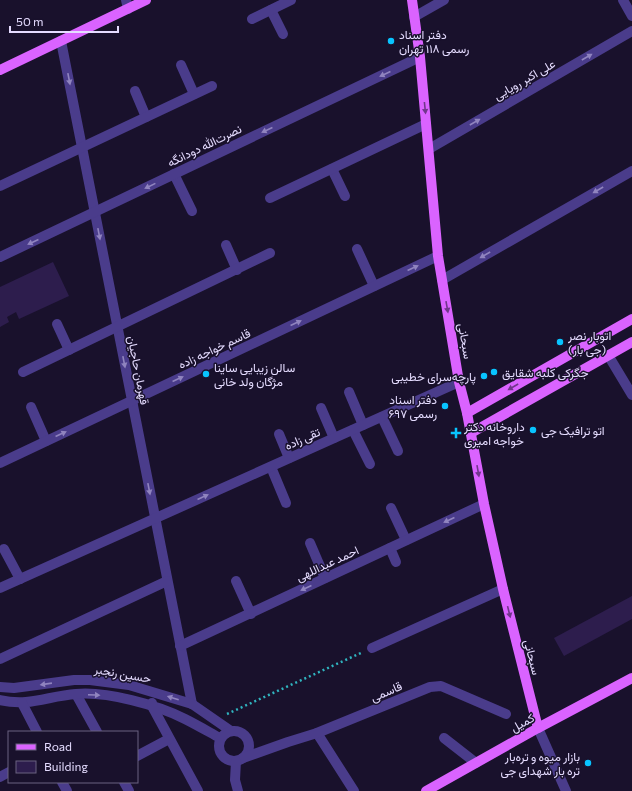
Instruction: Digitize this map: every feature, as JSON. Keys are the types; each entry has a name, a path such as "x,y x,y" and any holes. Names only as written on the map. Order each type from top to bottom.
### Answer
{"main road":[{"path":"0,70 61,41 127,4 146,0"},
{"name":"سبحانی","path":"412,0 420,57 438,256 442,280 484,504 503,589 538,728"},
{"path":"467,413 632,319"},
{"path":"471,433 632,342"},
{"name":"کمیل","path":"426,791 538,728 632,678"}],"street":[{"path":"252,19 291,0"},
{"path":"414,17 444,0"},
{"path":"623,0 632,16"},
{"path":"271,10 283,34"},
{"name":"علی اکبر رویایی","path":"429,149 632,31"},
{"name":"قهرمان حاجیان","path":"61,41 192,704"},
{"name":"نصرت‌الله دودانگه","path":"0,257 420,57"},
{"path":"181,65 194,94"},
{"path":"0,186 212,86"},
{"path":"134,91 146,117"},
{"path":"270,198 426,124"},
{"path":"332,169 345,196"},
{"path":"442,280 632,171"},
{"path":"174,174 192,211"},
{"path":"226,245 236,270"},
{"path":"357,248 374,286"},
{"path":"23,372 118,328 270,253"},
{"name":"قاسم خواجه زاده","path":"0,463 438,256"},
{"path":"57,324 69,350"},
{"path":"608,355 632,394"},
{"name":"تقی زاده","path":"0,588 460,382"},
{"path":"349,392 363,425"},
{"path":"31,407 46,441"},
{"path":"321,408 334,438"},
{"path":"382,416 398,451"},
{"path":"353,430 370,464"},
{"path":"279,434 289,458"},
{"path":"271,467 286,503"},
{"name":"احمد عبداللهی","path":"180,646 484,504"},
{"path":"391,508 406,540"},
{"path":"310,543 326,578"},
{"path":"390,548 396,562"},
{"path":"4,549 20,580"},
{"path":"0,659 168,581"},
{"path":"236,581 251,614"},
{"path":"372,648 503,589"},
{"name":"حسین رنجبر","path":"0,687 14,688 74,680 90,680 129,685 192,704 231,731"},
{"name":"قاسمی","path":"239,760 318,733 430,686 441,686 506,714"},
{"path":"152,691 152,706 198,791"},
{"path":"76,694 96,731"},
{"name":"حسین رنجبر","path":"0,700 22,703 76,694 105,695 152,706 184,718 220,738"},
{"path":"22,703 36,731"},
{"path":"538,728 566,791"},
{"path":"238,791 235,780 239,760 248,750 249,745 248,740 241,732 236,730 227,732 220,738 220,753 227,760 239,760"},
{"path":"318,733 354,791"},
{"path":"444,738 476,763"},
{"path":"138,755 169,739"}],"path":[{"path":"214,719 372,648"}],"building":[{"path":"53,262 69,296 19,319 16,312 7,317 9,322 0,327 0,287"},
{"path":"632,596 632,619 564,656 554,638"}],"place":[{"name":"دفتر اسناد رسمی ۱۱۸ تهران","path":"391,41"},
{"name":"اتوبار نصر (جی بار)","path":"560,342"},
{"name":"جگرکی کلبه شقایق","path":"494,372"},
{"name":"سالن زیبایی ساینا مژگان ولد خانی","path":"206,374"},
{"name":"پارچه‌سرای خطیبی","path":"484,376"},
{"name":"دفتر اسناد رسمی ۶۹۷","path":"445,406"},
{"name":"اتو ترافیک جی","path":"533,430"},
{"name":"داروخانه دکتر خواجه امیری","path":"456,433"},
{"name":"بازار میوه و تره‌بار تره بار شهدای جی","path":"588,763"}]}
